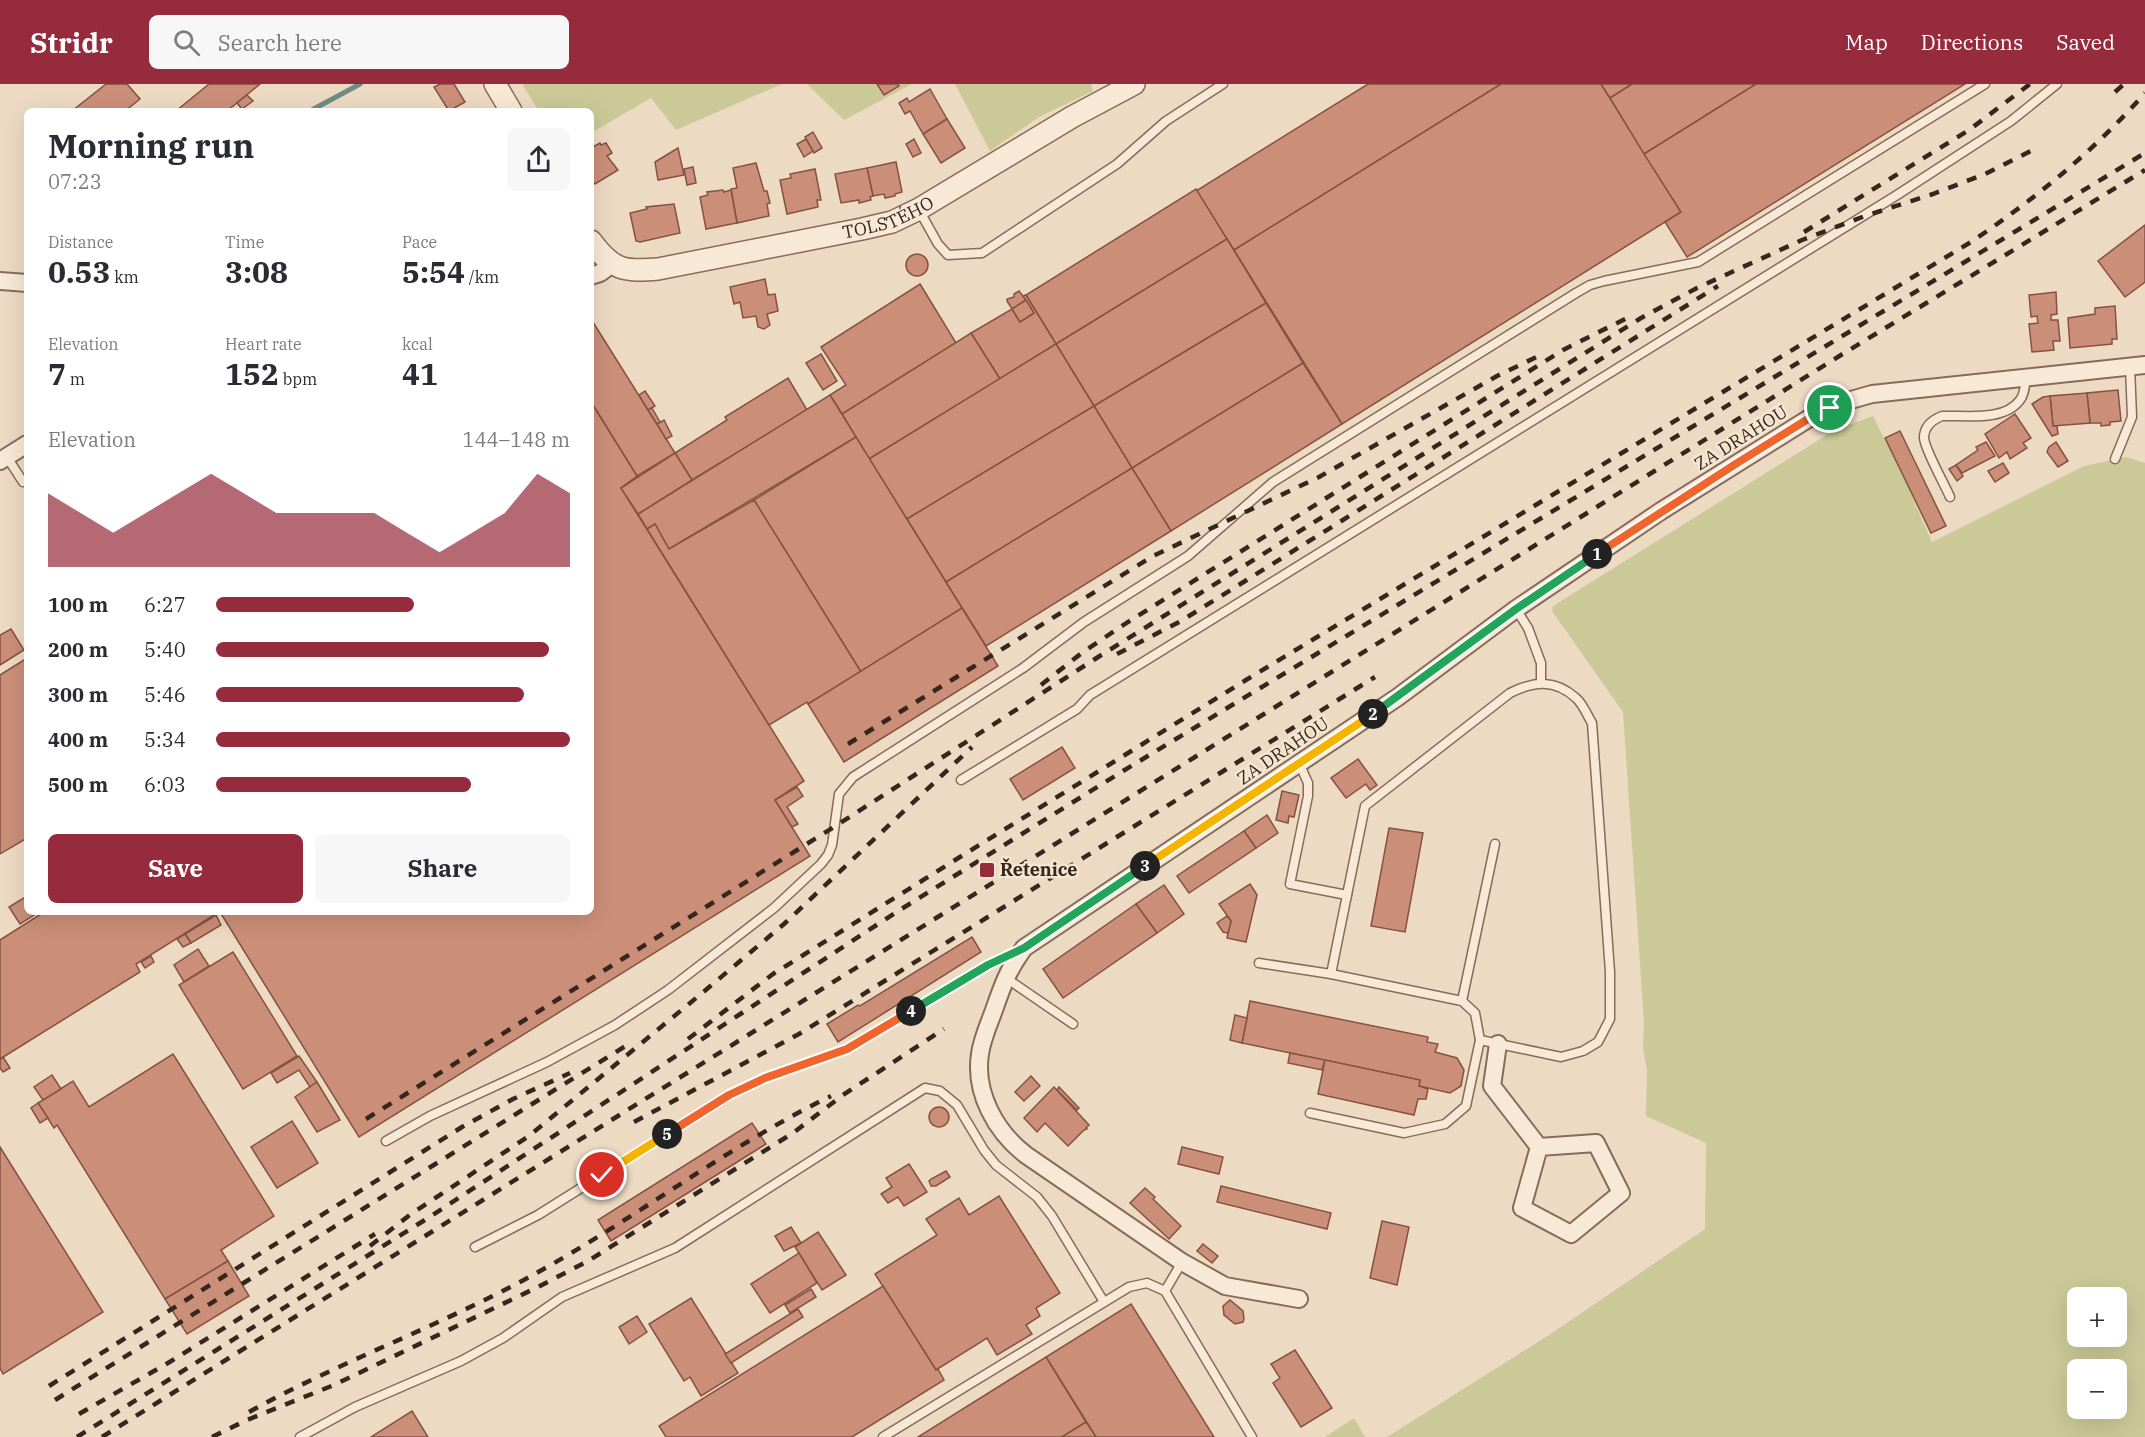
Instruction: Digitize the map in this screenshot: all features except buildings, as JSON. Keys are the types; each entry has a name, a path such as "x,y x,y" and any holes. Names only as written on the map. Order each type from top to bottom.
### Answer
{"street":[{"path":"495,84 509,108"},
{"name":"TOLSTÉHO","path":"612,264 629,271 658,269 862,230 892,222 919,209 1072,117 1134,84"},
{"path":"594,245 612,264 594,275"},
{"path":"0,281 24,282"},
{"name":"ZA DRAHOU","path":"1024,948 1398,697 1558,580 1680,499 1808,419 1830,408 1872,394 2138,365"},
{"path":"3,459 24,446"},
{"path":"1024,948 1010,968 980,1053 982,1089 994,1119 1010,1141 1026,1155 1182,1262 1224,1286 1299,1299"},
{"path":"1498,1044 1492,1086 1539,1147"},
{"path":"1596,1143 1621,1193 1571,1234 1522,1208 1539,1147 1596,1143"}],"lane":[{"path":"919,209 938,243 948,255 982,253 1117,165 1166,121 1223,84"},
{"path":"386,1141 430,1116 547,1062 615,1025 668,990 774,908 821,864 832,844 839,794 853,777 1023,668 1084,622 1188,556 1274,482 1590,285 1698,262 1985,84"},
{"path":"961,780 1077,709 1090,694 1897,195 2011,121 2057,84"},
{"path":"2115,459 2132,417 2138,365"},
{"path":"1950,496 1925,441 1926,429 1935,419 1942,416 1996,414 2010,409 2023,395 2026,376"},
{"path":"3,459 23,482"},
{"path":"1516,609 1528,628 1541,663 1541,682"},
{"path":"1331,974 1365,806 1510,693 1525,685 1541,682 1557,686 1577,699 1592,723 1611,972 1610,1019 1598,1042 1583,1051 1561,1057 1480,1040"},
{"path":"1299,763 1308,783 1308,796 1290,884 1347,895"},
{"path":"1462,1001 1495,844"},
{"path":"475,1247 538,1215 729,1095 765,1078 847,1049 988,965 1024,948"},
{"path":"1258,963 1331,974 1462,1001 1475,1013 1480,1040 1466,1106 1445,1124 1404,1133 1310,1113"},
{"path":"1006,978 1073,1024"},
{"path":"300,1437 355,1407 461,1361 503,1338 562,1297 675,1248 925,1088 940,1091 957,1105 984,1150 996,1165 1037,1197 1052,1216 1104,1302"},
{"path":"1165,1291 1182,1262"},
{"path":"883,1437 1129,1287 1146,1283 1165,1291 1252,1437"}],"shaded area":[{"path":"522,84 782,84 676,130 651,98 594,131 594,108 537,108"},
{"path":"807,84 912,84 844,120"},
{"path":"955,84 1091,84 1093,91 1039,117 990,151"},
{"path":"1873,416 1931,533 1910,492 1932,542 2084,466 2126,457 2145,463 2145,1437 1387,1437 1549,1335 1705,1229 1706,1143 1646,1116 1647,1069 1643,1049 1644,1023 1623,712 1552,611 1553,606 1833,431"},
{"path":"1354,1418 1365,1437 1325,1437"}],"waterway":[{"path":"316,108 360,84"}],"railway":[{"path":"1804,232 1969,130 2030,84"},
{"path":"2115,92 2124,84"},
{"path":"688,1039 773,974 960,857 1246,680 1971,242 2018,209 2063,173 2105,135 2145,93"},
{"path":"366,1119 1641,318 1697,288 1802,240 1985,174 2031,151"},
{"path":"77,1437 428,1218 895,913 1123,771 2145,153"},
{"path":"102,1437 1841,355 2145,170"},
{"path":"1117,654 1181,621 1718,286"},
{"path":"1041,685 1083,652 1128,622 1563,350 1631,316"},
{"path":"848,744 1153,556 1319,477 1497,376 1545,353"},
{"path":"634,1122 799,1034 1375,677"},
{"path":"370,1246 411,1214 529,1136 701,994 784,924 972,747"},
{"path":"212,1437 247,1420 334,1385 588,1261 793,1133 843,1095 944,1029"},
{"path":"55,1400 632,1042"},
{"path":"49,1386 462,1127 513,1099 570,1073"},
{"path":"249,1412 319,1376 531,1276 754,1138 831,1096"},
{"path":"79,1414 168,1363 375,1234"}],"place":[{"name":"Řetenice","path":"987,870"}],"route":[{"path":"602,1175 729,1095 765,1078 847,1049 988,965 1024,948 1398,697 1516,609 1610,546 1808,419 1830,408"}]}
